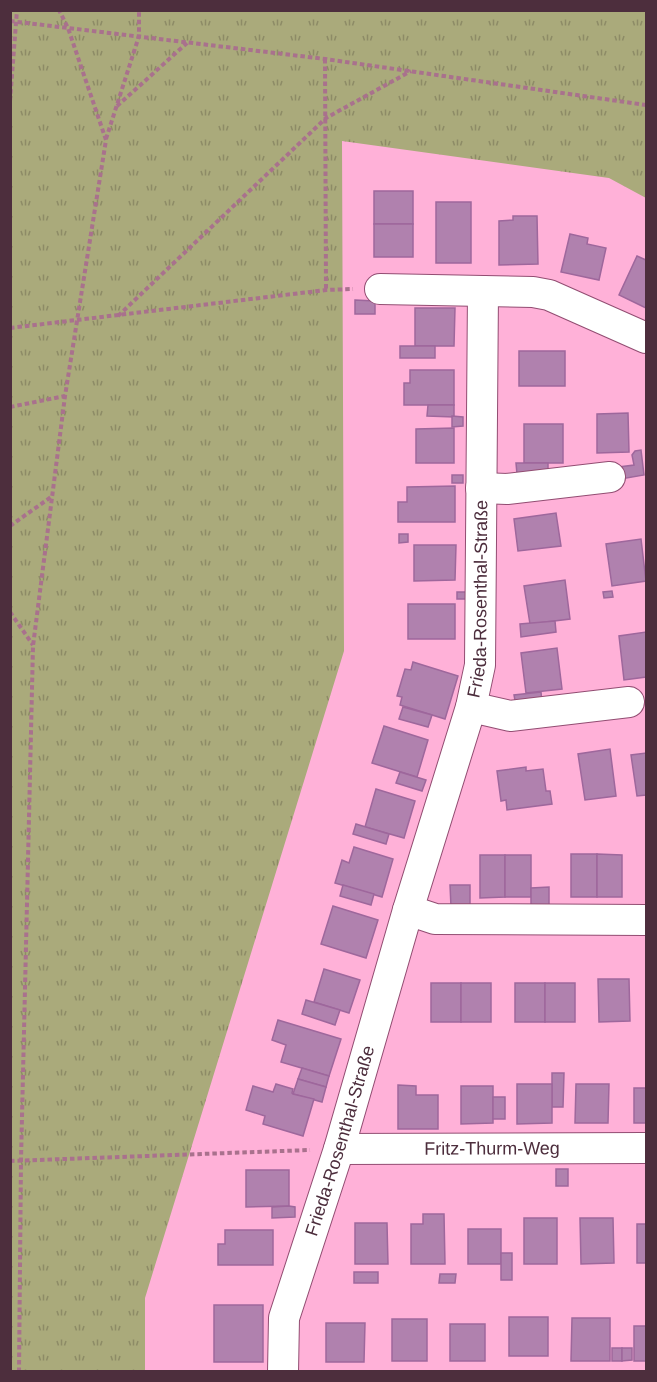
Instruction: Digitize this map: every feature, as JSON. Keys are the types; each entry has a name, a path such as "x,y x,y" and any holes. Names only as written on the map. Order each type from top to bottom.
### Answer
{"street":[{"path":"380,289 533,292 549,295 646,338"},
{"name":"Frieda-Rosenthal-Straße","path":"283,1371 284,1318 339,1149 408,910 471,707 480,665 483,291"},
{"name":"Frieda-Rosenthal-Straße","path":"481,488 507,489 610,477"},
{"name":"Frieda-Rosenthal-Straße","path":"471,707 510,716 629,702"},
{"path":"408,910 435,919 646,920"},
{"name":"Fritz-Thurm-Weg","path":"339,1149 646,1148"}],"path":[{"path":"10,101 13,22 17,10"},
{"path":"59,10 68,28 106,140"},
{"path":"20,1370 21,1160 33,646 65,396 106,140 139,36 139,10"},
{"path":"13,22 325,59 646,105"},
{"path":"117,106 188,43"},
{"path":"325,59 326,290"},
{"path":"118,316 326,118 411,71"},
{"path":"10,327 347,289"},
{"path":"10,407 65,396"},
{"path":"10,525 52,497"},
{"path":"10,612 33,646"},
{"path":"10,1161 339,1149"}],"green space":[{"path":"10,11 646,11 646,198 609,178 342,141 344,651 145,1298 145,1371 11,1371"}],"building":[{"path":"374,191 413,191 413,224 374,224"},
{"path":"436,202 471,202 471,263 436,263"},
{"path":"513,216 537,216 538,264 499,265 499,221 513,220"},
{"path":"374,224 413,224 413,257 374,257"},
{"path":"570,234 588,238 587,244 606,248 599,280 561,272"},
{"path":"637,256 646,260 646,308 619,295"},
{"path":"355,300 375,301 375,314 355,314"},
{"path":"415,308 455,308 454,346 415,346"},
{"path":"400,346 435,346 435,358 400,358"},
{"path":"519,351 565,351 565,386 519,386"},
{"path":"410,370 454,370 454,405 404,405 404,383 410,383"},
{"path":"428,405 454,405 454,417 427,416"},
{"path":"628,413 629,452 597,453 597,414"},
{"path":"452,416 463,417 463,426 452,427"},
{"path":"524,424 563,424 563,463 524,463"},
{"path":"454,428 454,463 416,463 416,429"},
{"path":"641,450 644,475 621,479 619,467 634,465 632,455 635,451"},
{"path":"516,463 548,463 548,474 517,474"},
{"path":"452,475 463,475 463,483 452,483"},
{"path":"455,486 455,522 398,522 398,502 407,502 407,487"},
{"path":"556,513 561,546 518,551 514,519"},
{"path":"399,534 408,534 408,542 399,543"},
{"path":"641,539 646,581 612,586 606,544"},
{"path":"414,545 456,545 455,580 414,581"},
{"path":"565,580 570,619 530,624 524,586"},
{"path":"612,591 613,597 604,598 603,592"},
{"path":"457,592 467,592 467,599 457,599"},
{"path":"408,604 455,604 455,639 408,639"},
{"path":"555,621 556,632 521,637 520,624"},
{"path":"646,632 646,677 624,680 619,636"},
{"path":"557,648 562,689 526,693 521,653"},
{"path":"413,662 458,676 445,719 400,705 402,697 397,696 405,669 411,670"},
{"path":"541,692 542,703 516,706 514,695"},
{"path":"403,707 432,715 428,727 399,719"},
{"path":"384,726 428,740 417,777 372,763"},
{"path":"610,749 616,796 585,800 578,754"},
{"path":"646,753 646,795 637,796 631,755"},
{"path":"526,767 526,771 543,769 546,791 550,791 552,804 507,810 506,800 501,801 497,771"},
{"path":"400,772 426,780 422,791 396,783"},
{"path":"376,789 415,801 404,838 365,827"},
{"path":"356,824 389,834 386,844 353,834"},
{"path":"354,847 393,859 382,897 335,883 342,860 349,863"},
{"path":"571,854 597,854 597,897 571,897"},
{"path":"597,854 622,855 622,897 597,897"},
{"path":"480,855 505,855 505,897 480,898"},
{"path":"505,855 531,855 531,897 505,897"},
{"path":"343,885 374,894 371,905 340,896"},
{"path":"450,885 470,885 470,907 451,907"},
{"path":"549,887 549,905 531,906 531,888"},
{"path":"333,906 378,920 366,958 321,944"},
{"path":"324,969 360,980 349,1013 314,1002"},
{"path":"598,979 629,979 630,1021 599,1022"},
{"path":"431,983 461,983 461,1022 431,1022"},
{"path":"461,983 491,983 491,1022 461,1022"},
{"path":"515,983 545,983 545,1022 515,1022"},
{"path":"545,983 575,983 575,1022 545,1022"},
{"path":"306,1000 340,1010 335,1025 302,1014"},
{"path":"278,1020 341,1039 329,1076 281,1062 286,1045 272,1040"},
{"path":"302,1068 329,1076 326,1087 298,1079"},
{"path":"552,1073 564,1073 563,1107 552,1107"},
{"path":"298,1079 326,1087 322,1102 293,1094"},
{"path":"276,1084 293,1089 293,1094 314,1099 303,1136 263,1124 265,1116 246,1110 253,1086 273,1092"},
{"path":"517,1084 552,1084 552,1123 517,1124"},
{"path":"576,1084 609,1084 608,1123 575,1123"},
{"path":"398,1085 416,1086 416,1095 438,1095 438,1129 398,1129"},
{"path":"461,1086 493,1086 493,1123 461,1124"},
{"path":"634,1088 646,1088 646,1123 634,1123"},
{"path":"493,1097 505,1097 505,1119 493,1119"},
{"path":"556,1169 568,1169 568,1186 556,1186"},
{"path":"246,1170 289,1170 289,1206 246,1207"},
{"path":"272,1207 295,1207 295,1217 272,1218"},
{"path":"423,1214 444,1214 445,1264 411,1264 411,1224 423,1224"},
{"path":"524,1218 557,1218 557,1264 524,1264"},
{"path":"580,1218 613,1218 614,1263 581,1264"},
{"path":"355,1223 387,1223 388,1264 355,1264"},
{"path":"637,1224 646,1224 646,1263 637,1263"},
{"path":"468,1229 501,1229 501,1264 468,1264"},
{"path":"225,1230 273,1230 273,1265 218,1265 218,1244 225,1244"},
{"path":"501,1253 512,1253 512,1280 501,1280"},
{"path":"354,1272 378,1272 378,1283 354,1283"},
{"path":"440,1274 456,1274 455,1283 439,1283"},
{"path":"214,1305 263,1305 263,1362 214,1362"},
{"path":"509,1317 548,1317 548,1356 509,1356"},
{"path":"572,1318 610,1318 610,1361 571,1361"},
{"path":"392,1319 427,1319 427,1361 392,1361"},
{"path":"326,1323 365,1323 364,1362 326,1362"},
{"path":"450,1324 485,1324 485,1361 450,1361"},
{"path":"634,1326 646,1326 646,1361 634,1361"},
{"path":"612,1348 622,1348 622,1361 612,1361"},
{"path":"622,1348 632,1348 632,1360 622,1361"}]}
